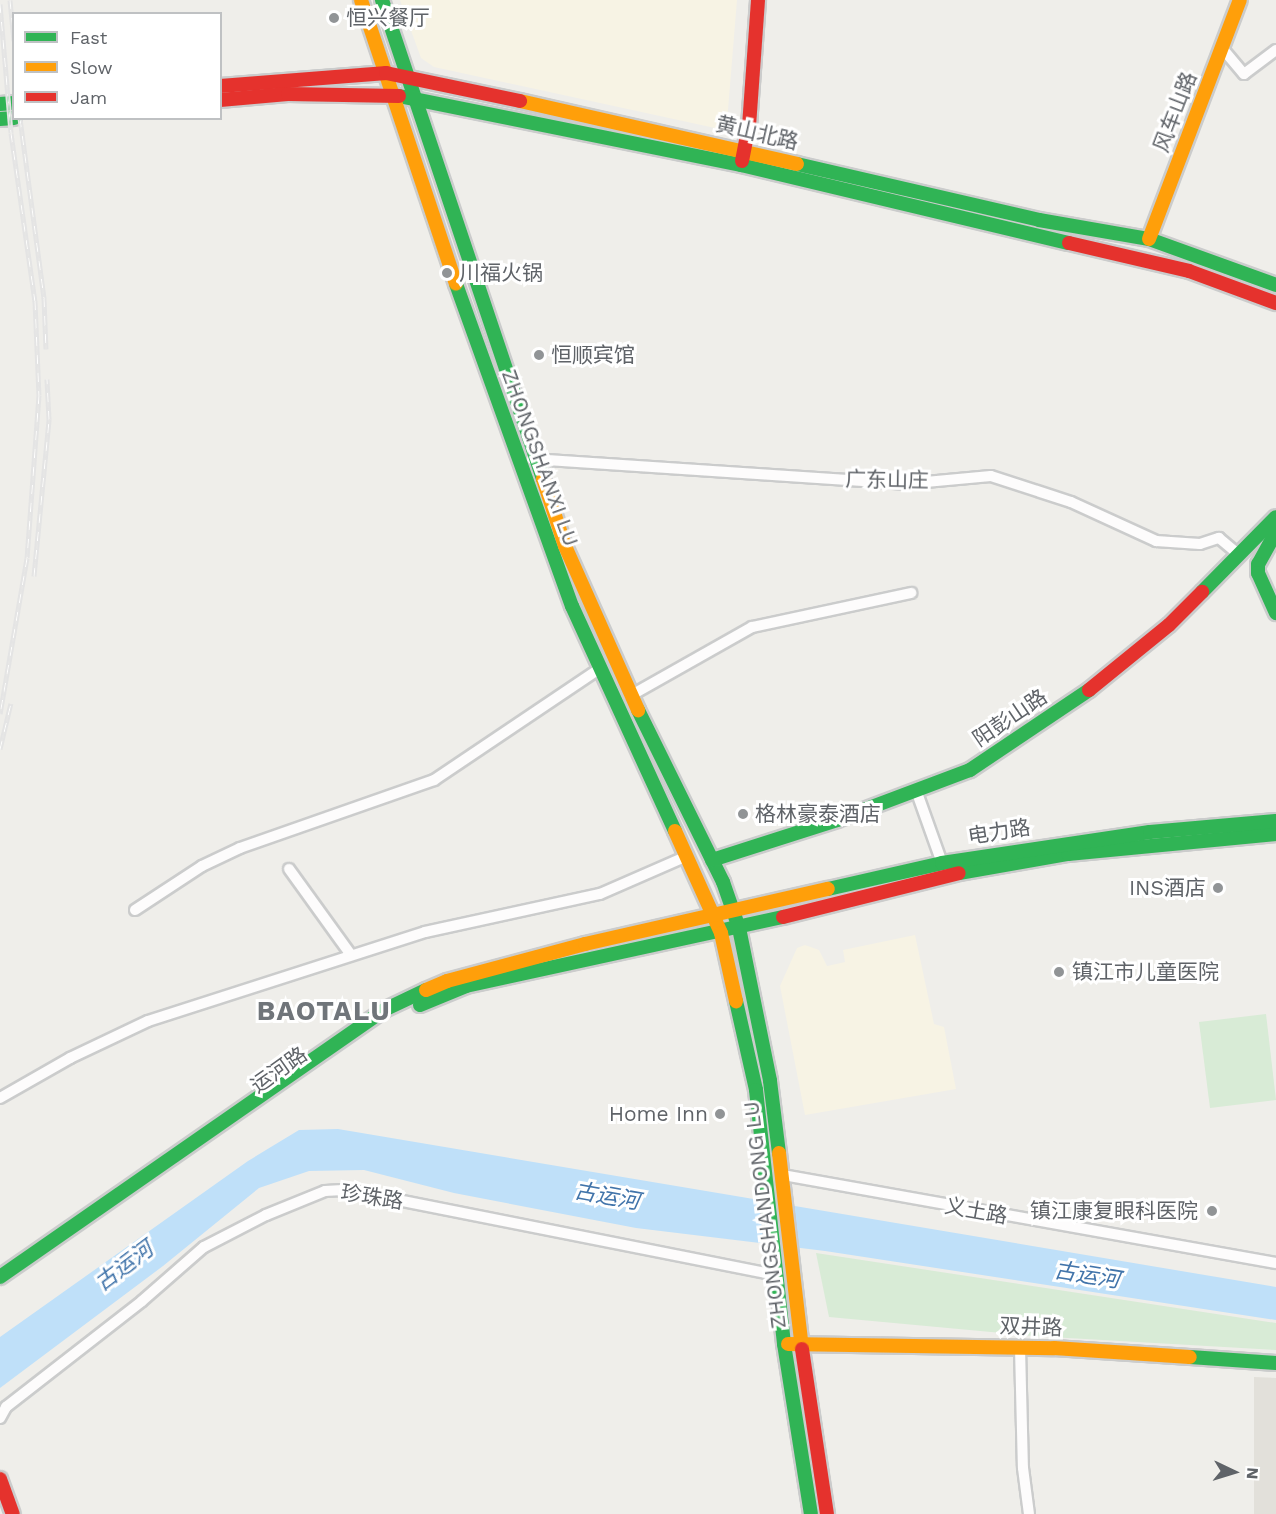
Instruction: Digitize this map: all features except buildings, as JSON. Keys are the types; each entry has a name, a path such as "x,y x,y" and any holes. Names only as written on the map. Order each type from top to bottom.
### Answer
{"main road":[{"name":"ZHONGSHANXI LU","path":"361,0 517,460 599,669 716,917"},
{"name":"ZHONGSHANXI LU","path":"382,0 565,546 630,696 712,860 734,912"},
{"path":"737,157 749,0"},
{"path":"737,157 759,0"},
{"name":"风车山路","path":"1149,240 1240,0"},
{"name":"黄山北路","path":"222,86 386,73 408,75 1189,271 1276,303"},
{"name":"黄山北路","path":"222,100 392,92 737,157 1039,220 1149,240 1276,285"},
{"name":"阳彭山路","path":"712,860 970,770 1094,687 1170,625 1237,553 1276,518"},
{"path":"1276,532 1258,564 1258,573 1276,612"},
{"name":"电力路","path":"716,917 942,863 1150,832 1276,821"},
{"name":"电力路","path":"721,933 981,869 1068,854 1276,834"},
{"name":"ZHONGSHANDONG LU","path":"734,912 770,1082 793,1255 801,1343 827,1514"},
{"name":"ZHONGSHANDONG LU","path":"716,917 756,1090 776,1252 784,1344 811,1514"},
{"name":"运河路","path":"0,1277 386,1009 447,981 585,944 716,917"},
{"name":"运河路","path":"0,1289 387,1019 466,986 721,933"},
{"name":"双井路","path":"784,1344 1020,1348 1276,1363"},
{"path":"0,1479 13,1514"},
{"path":"0,1506 3,1514"}],"street":[{"path":"1222,48 1244,74 1276,50"},
{"name":"广东山庄","path":"517,460 536,458 904,484 991,476 1071,502 1156,541 1200,544 1219,538 1237,553"},
{"path":"630,696 752,627 911,592"},
{"path":"135,910 202,866 240,848 434,780 599,669"},
{"path":"916,790 942,863"},
{"path":"0,1098 70,1058 148,1021 425,932 600,894 687,856"},
{"path":"289,869 351,955"},
{"name":"义土路","path":"783,1175 1276,1263"},
{"name":"珍珠路","path":"0,1418 6,1407 204,1247 266,1215 325,1191 347,1190 777,1275"},
{"path":"1020,1348 1023,1468 1029,1514"}],"shaded area":[{"path":"400,0 737,0 727,122 723,130 434,67 421,58"},
{"path":"915,935 934,1024 944,1027 956,1089 805,1115 780,986 797,948 805,945 819,950 827,966 845,962 843,950"},
{"path":"1254,1377 1276,1378 1276,1514 1254,1514"}],"green space":[{"path":"1266,1014 1276,1100 1210,1108 1199,1022"},
{"path":"816,1253 1276,1323 1276,1350 1033,1336 829,1317"}],"water":[{"name":"古运河","path":"338,1129 1276,1287 1276,1320 825,1251 636,1228 454,1193 364,1170 309,1171 259,1188 163,1266 0,1388 0,1337 248,1161 299,1130"}],"railway":[{"path":"10,0 12,20"},
{"path":"0,4 11,133 35,301 39,395 27,558 0,714"},
{"path":"20,120 44,298 46,349"},
{"path":"34,576 49,419 47,379"},
{"path":"0,749 11,703"}],"traffic: fast":[{"path":"382,0 543,479"},
{"path":"399,96 741,165 1069,243"},
{"path":"0,104 12,103"},
{"path":"0,119 12,118"},
{"path":"797,164 1039,220 1149,239 1276,285"},
{"path":"456,284 572,606 675,831"},
{"path":"1202,592 1276,517"},
{"path":"1276,532 1258,564 1258,573 1276,613"},
{"path":"712,860 837,820 970,770 1089,690"},
{"path":"638,710 723,882 739,928 770,1081 779,1153"},
{"path":"828,889 942,863 1150,832 1276,821"},
{"path":"959,873 1068,854 1276,834"},
{"path":"420,1005 466,986 783,917"},
{"path":"0,1277 386,1009 426,990"},
{"path":"736,1001 756,1090 784,1344 811,1514"},
{"path":"1190,1357 1276,1363"}],"traffic: slow":[{"path":"361,0 456,284"},
{"path":"1149,239 1240,0"},
{"path":"520,101 797,164"},
{"path":"543,479 565,546 638,710"},
{"path":"675,831 721,933 736,1001"},
{"path":"426,990 447,981 585,944 828,889"},
{"path":"779,1153 802,1349"},
{"path":"788,1344 1054,1348 1190,1357"}],"traffic: jam":[{"path":"742,161 749,126 758,0"},
{"path":"222,86 386,73 520,101"},
{"path":"222,100 288,94 399,96"},
{"path":"1069,243 1189,271 1276,303"},
{"path":"1089,690 1169,625 1202,592"},
{"path":"783,917 959,873"},
{"path":"802,1349 827,1514"},
{"path":"0,1479 13,1514"}],"place":[{"name":"恒兴餐厅","path":"334,18"},
{"name":"川福火锅","path":"447,273"},
{"name":"恒顺宾馆","path":"539,355"},
{"name":"格林豪泰酒店","path":"743,814"},
{"name":"INS酒店","path":"1218,888"},
{"name":"镇江市儿童医院","path":"1059,972"},
{"name":"Home Inn","path":"720,1114"},
{"name":"镇江康复眼科医院","path":"1212,1211"}],"district":[{"name":"BAOTALU","path":"324,1012"}]}
